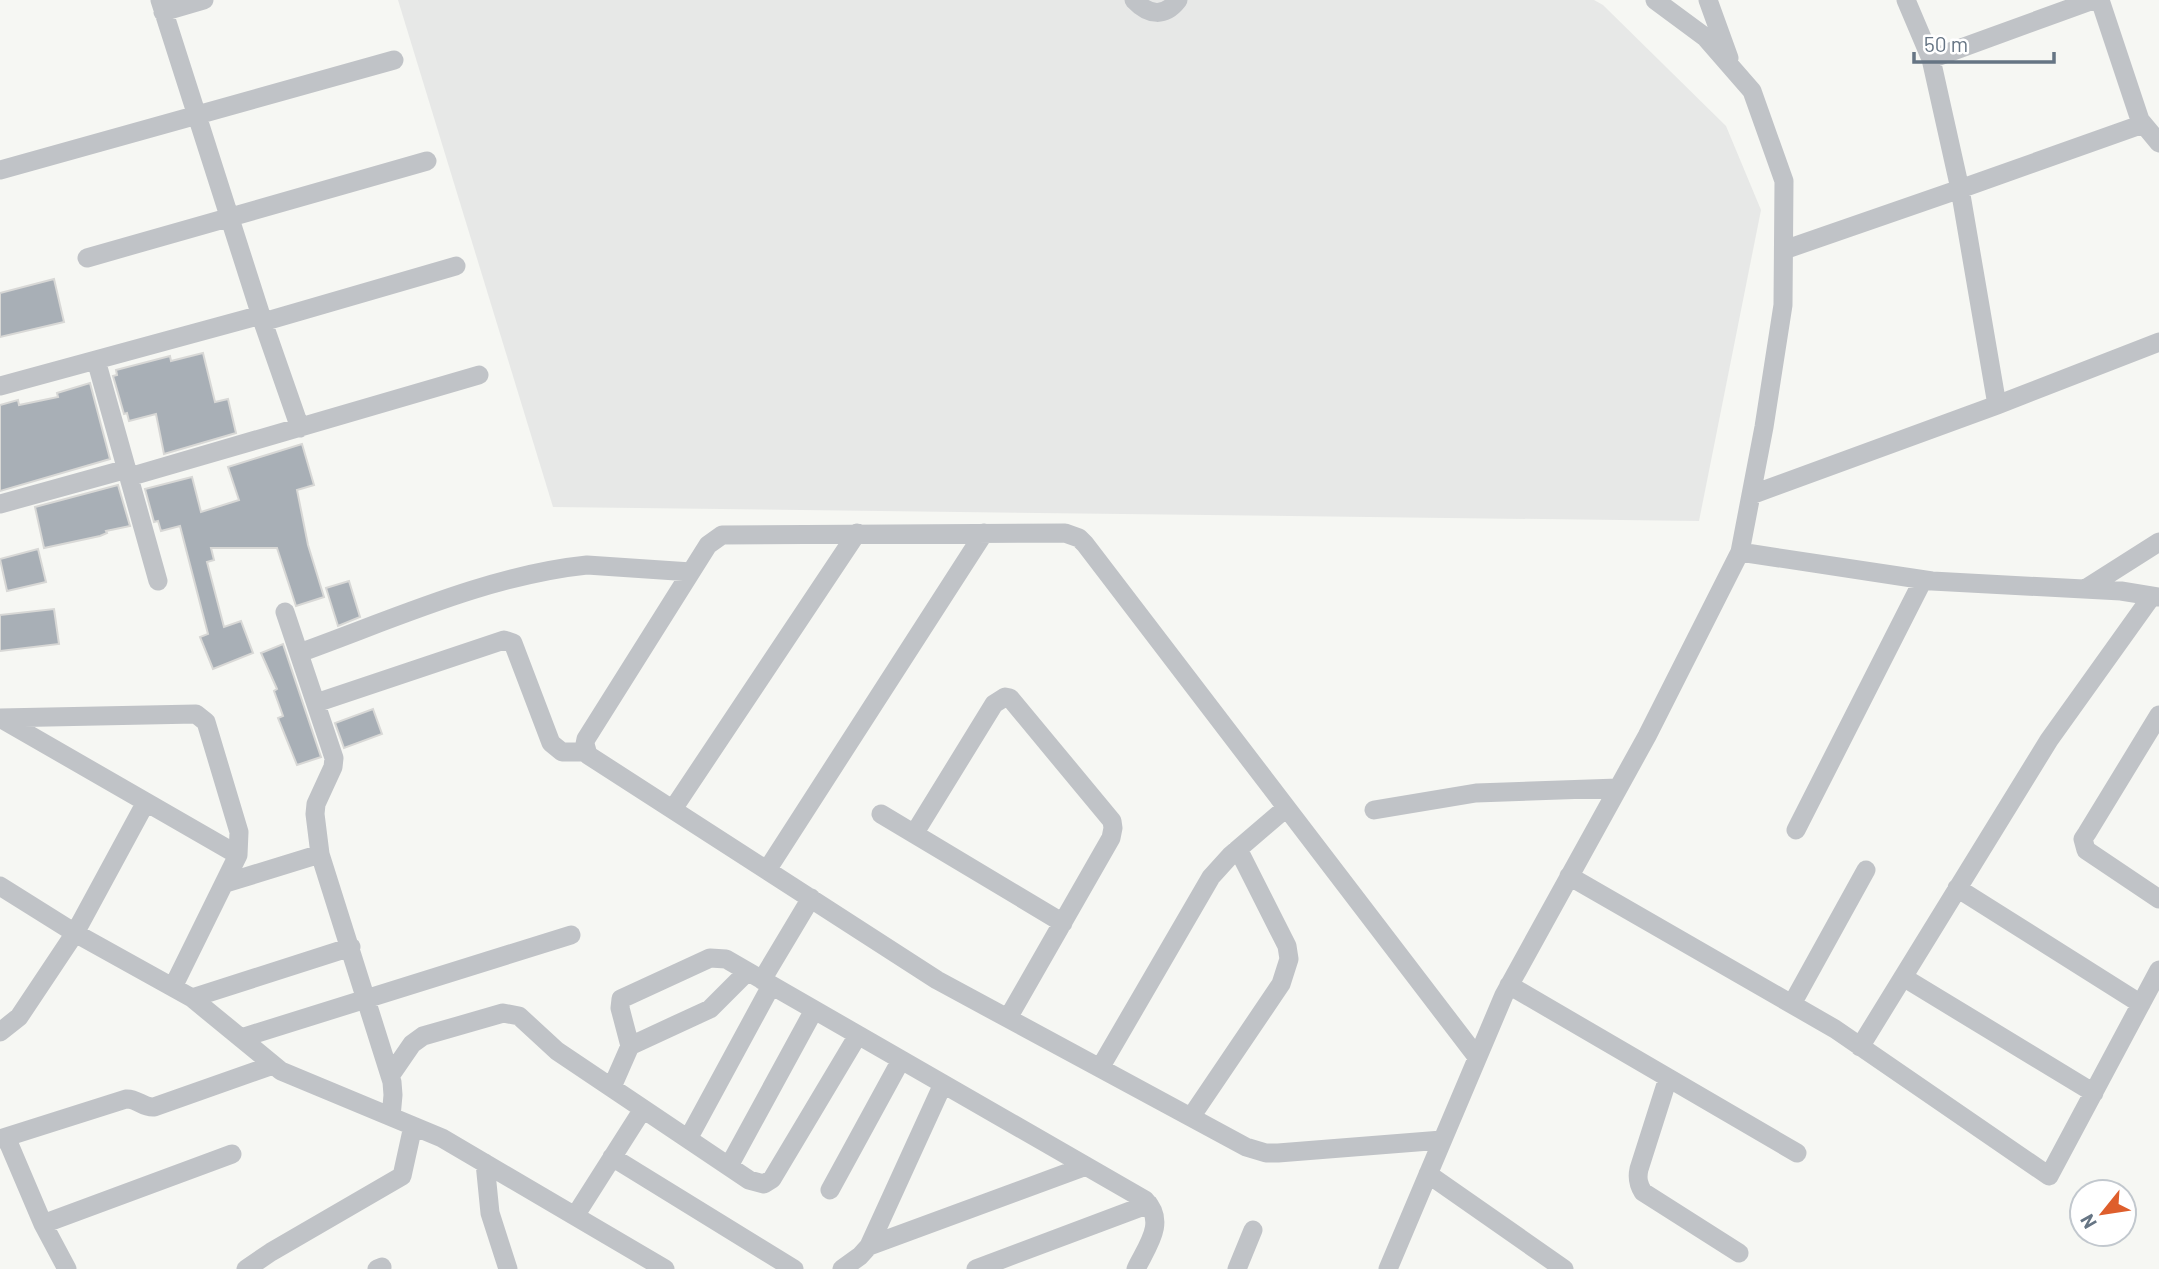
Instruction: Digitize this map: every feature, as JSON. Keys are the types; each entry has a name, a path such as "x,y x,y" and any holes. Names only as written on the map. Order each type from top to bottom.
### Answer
{"street":[{"path":"204,0 161,6 300,428"},
{"path":"1134,0 1150,12 1158,13 1166,12 1178,0"},
{"path":"1388,1269 1509,985 1647,736 1740,552 1783,305 1784,181 1752,91 1677,9 1655,0"},
{"path":"1708,0 1734,70"},
{"path":"1906,0 1931,59 1960,189 1997,405"},
{"path":"1931,59 2093,0"},
{"path":"2100,0 2143,124 2159,143"},
{"path":"0,170 394,60"},
{"path":"1784,250 2143,124"},
{"path":"87,258 427,161"},
{"path":"0,386 456,266"},
{"path":"1751,495 1997,405 2159,342"},
{"path":"96,360 158,581"},
{"path":"0,504 300,428 479,374"},
{"path":"673,809 858,533"},
{"path":"766,870 984,533"},
{"path":"586,752 586,739 709,545 722,535 1065,533 1079,538 1477,1058"},
{"path":"2085,589 2159,542"},
{"path":"1740,552 1923,580 2085,589 2155,596"},
{"path":"299,653 492,584 572,567 587,565 691,572"},
{"path":"1796,830 1923,580"},
{"path":"1860,1047 2049,740 2155,596"},
{"path":"285,612 334,758 333,767 316,804 320,854 390,1076 393,1095 391,1117"},
{"path":"316,703 505,640 509,641 513,643 551,744 562,752 586,752 937,980 1246,1147 1266,1153 1442,1140"},
{"path":"914,834 994,704 1005,697 1010,698 1108,813 1113,828 1111,838 1008,1018"},
{"path":"0,718 197,714 206,722 239,832 238,855 173,987"},
{"path":"2159,715 2087,833 2083,845 2086,850 2159,900"},
{"path":"0,718 238,855"},
{"path":"1374,810 1476,793 1618,788"},
{"path":"0,1032 19,1017 75,933 146,802"},
{"path":"1100,1068 1211,877 1238,849 1286,808"},
{"path":"881,814 1063,923"},
{"path":"1191,1117 1281,984 1289,959 1287,946 1238,849"},
{"path":"226,883 320,854"},
{"path":"1792,1004 1866,870"},
{"path":"1569,876 1792,1004 2049,1176 2159,970"},
{"path":"0,886 75,933 192,998 281,1071 442,1138 665,1269"},
{"path":"1958,888 2141,1004"},
{"path":"688,1139 760,979 811,898"},
{"path":"241,1038 571,935"},
{"path":"192,998 351,947"},
{"path":"612,1087 630,1046 620,1004 624,996 710,958 726,959 1149,1204 1156,1215 1157,1224 1136,1269"},
{"path":"1903,977 2094,1093"},
{"path":"630,1046 710,1009 760,979"},
{"path":"1509,985 1797,1153"},
{"path":"729,1166 814,1010"},
{"path":"390,1076 412,1044 423,1036 511,1013 519,1016 557,1051 729,1166 756,1183 764,1184 772,1179 858,1035"},
{"path":"830,1190 901,1060"},
{"path":"68,1269 43,1224 3,1138 126,1099 135,1100 145,1107 154,1107 273,1065"},
{"path":"1668,1078 1639,1169 1637,1178 1640,1186 1643,1192 1739,1253"},
{"path":"842,1269 869,1246 943,1084"},
{"path":"575,1216 643,1109"},
{"path":"246,1269 402,1176 413,1126"},
{"path":"43,1224 232,1154"},
{"path":"612,1157 794,1269"},
{"path":"485,1163 490,1213 508,1269"},
{"path":"869,1246 1086,1166"},
{"path":"1428,1174 1564,1269"},
{"path":"976,1269 1149,1204"},
{"path":"1237,1269 1253,1230"}],"shaded area":[{"path":"398,0 1594,0 1603,5 1726,126 1761,210 1699,521 553,507"}],"building":[{"path":"54,279 64,322 0,337 0,293"},
{"path":"203,353 215,402 228,399 236,433 164,454 156,414 129,421 127,413 124,414 113,376 117,375 116,370 170,356 171,361"},
{"path":"90,383 110,459 0,491 0,405 18,400 19,405 58,397 57,393"},
{"path":"302,444 314,485 297,490 308,545 324,597 296,606 277,548 211,548 214,560 207,562 224,627 241,621 253,653 213,669 200,637 208,634 180,526 161,531 158,521 154,522 145,489 192,477 201,512 239,500 228,467"},
{"path":"118,485 130,526 106,531 107,533 100,536 44,548 35,507"},
{"path":"38,549 46,582 7,591 0,559"},
{"path":"349,581 360,617 338,626 326,588"},
{"path":"54,609 59,644 0,651 0,615"},
{"path":"283,644 321,757 297,765 278,718 283,716 274,691 277,689 261,653"},
{"path":"373,709 382,734 344,748 335,723"}]}
